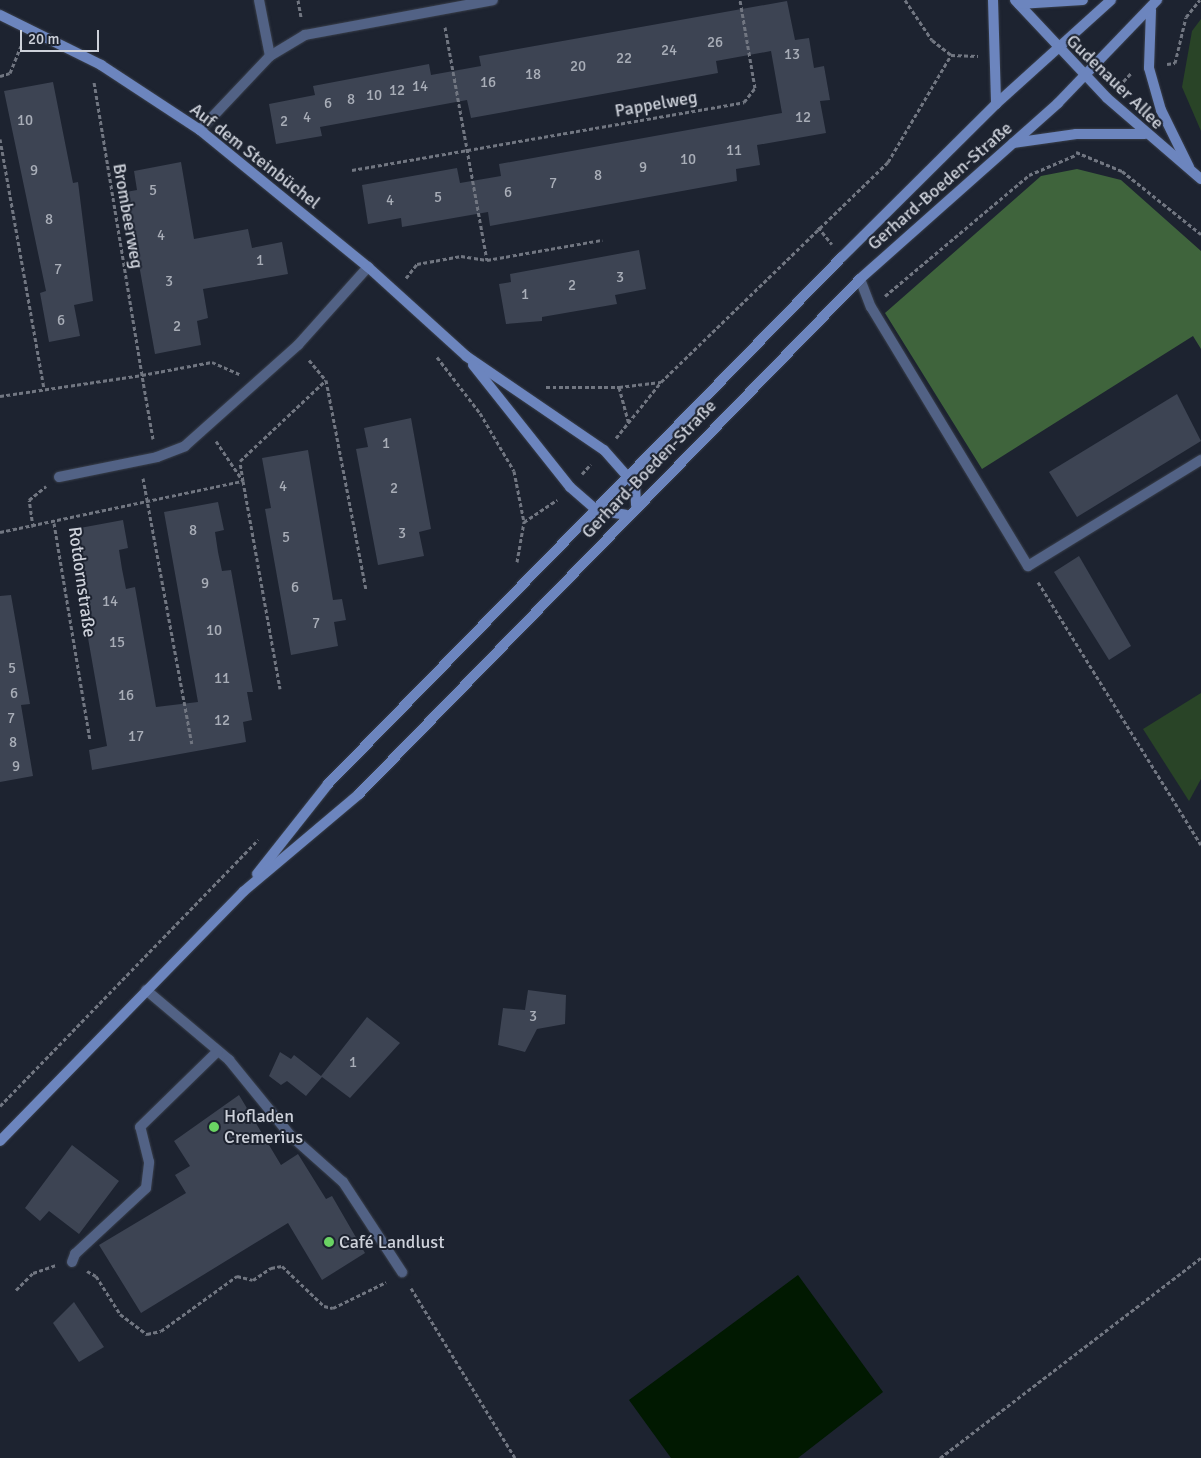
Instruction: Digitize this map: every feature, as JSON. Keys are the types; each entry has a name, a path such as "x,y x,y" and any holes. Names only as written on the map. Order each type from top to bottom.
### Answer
{"main road":[{"path":"993,0 996,104"},
{"path":"1017,2 1083,0"},
{"name":"Gerhard-Boeden-Straße","path":"244,891 328,784 629,475 996,104 1055,48 1111,0"},
{"name":"Gerhard-Boeden-Straße","path":"0,1141 244,891 359,794 636,504 860,278 1013,143 1151,10 1158,0"},
{"name":"Gudenauer Allee","path":"1017,2 1055,48 1084,76 1145,134 1201,179"},
{"path":"1151,10 1149,68 1161,110 1190,170"},
{"name":"Auf dem Steinbüchel","path":"0,15 102,65 200,130 368,267 466,356 604,450 629,475 636,485 636,504"},
{"path":"1013,143 1076,134 1145,134"},
{"name":"Auf dem Steinbüchel","path":"466,356 570,486 596,510"},
{"path":"596,510 626,515"}],"street":[{"path":"259,0 270,56"},
{"path":"200,130 270,56 324,30 493,0"},
{"path":"59,477 156,457 208,430 298,345 368,267"},
{"path":"860,278 871,307 1028,566 1201,460"},
{"path":"146,990 218,1051 290,1135 343,1182 402,1272"},
{"path":"72,1262 75,1254 146,1188 149,1162 140,1126 218,1051"}],"path":[{"name":"Pappelweg","path":"352,170 744,102 755,88 740,0"},
{"path":"524,522 551,506 629,425 661,382 888,162 952,55 932,40 905,0"},
{"path":"1163,65 1175,63 1186,17 1200,0"},
{"path":"442,8 487,260"},
{"path":"0,76 10,74 29,29"},
{"name":"Brombeerweg","path":"102,65 92,87 156,457"},
{"path":"1076,134 1076,155"},
{"path":"0,139 44,388"},
{"path":"871,307 1029,175 1076,155 1105,161 1122,171 1201,234"},
{"path":"395,292 417,264 461,256 487,260 602,240"},
{"path":"298,345 326,380 366,588"},
{"path":"433,352 480,414 514,471 524,522 514,567"},
{"path":"0,396 142,375 212,362 257,383"},
{"path":"280,689 240,461 326,380"},
{"path":"537,383 619,387 661,382"},
{"path":"619,387 629,425"},
{"path":"208,430 243,481"},
{"path":"139,461 149,503 192,744"},
{"path":"33,526 29,500 59,477"},
{"name":"Rotdornstraße","path":"90,740 54,523 243,481"},
{"path":"0,532 54,523"},
{"path":"1028,566 1201,844"},
{"path":"0,1106 265,832"},
{"path":"940,1458 1201,1258"},
{"path":"16,1290 33,1273 72,1262 96,1276 120,1314 146,1334 161,1331 237,1276 253,1280 271,1268 282,1266 324,1306 333,1308 402,1272 515,1458"}],"shaded area":[{"path":"1201,19 1201,131 1182,87 1192,31"},
{"path":"1201,693 1201,779 1189,801 1143,729"},
{"path":"798,1275 883,1392 798,1458 671,1458 629,1400"}],"green space":[{"path":"1077,169 1121,180 1201,251 1201,349 1193,336 982,469 885,313 1041,176"}],"building":[{"path":"787,1 795,40 809,38 814,68 824,66 830,100 820,101 826,133 757,145 760,165 736,169 737,181 490,226 488,212 402,227 401,218 368,224 362,185 457,168 460,183 501,176 499,164 782,113 771,51 716,61 718,73 471,118 467,100 320,127 322,136 276,144 269,104 315,95 313,86 429,64 431,75 481,66 479,56"},
{"path":"53,82 73,183 78,182 93,301 74,305 80,336 49,342 40,293 46,291 4,91"},
{"path":"181,162 194,239 248,229 252,248 282,242 288,274 203,289 208,318 197,321 201,345 155,354 126,192 137,190 134,171"},
{"path":"639,250 646,289 615,295 617,304 542,317 542,321 506,324 499,284 511,282 510,274"},
{"path":"1177,394 1201,441 1077,517 1049,472"},
{"path":"411,418 431,529 419,532 424,556 378,565 356,449 368,447 364,428"},
{"path":"308,450 333,600 342,599 346,620 334,622 338,646 291,655 265,509 271,508 262,458"},
{"path":"218,502 224,530 215,532 218,552 222,571 231,570 253,692 247,692 252,720 243,722 246,742 92,770 89,750 107,746 69,530 123,520 128,548 119,550 122,569 126,589 135,587 156,707 198,702 164,512"},
{"path":"1079,556 1131,646 1109,660 1054,572"},
{"path":"11,595 30,704 21,705 33,776 0,782 0,596"},
{"path":"528,990 566,995 565,1024 537,1029 525,1052 498,1045 503,1008 525,1010"},
{"path":"367,1017 400,1043 350,1098 322,1077 306,1096 287,1081 281,1085 269,1076 280,1052 291,1059 294,1055 321,1076"},
{"path":"239,1095 281,1165 298,1154 326,1199 332,1196 365,1253 322,1280 288,1223 141,1313 99,1245 186,1193 175,1175 190,1166 174,1141"},
{"path":"72,1145 119,1181 79,1234 49,1211 40,1221 25,1208"},
{"path":"74,1302 104,1347 79,1362 53,1323"}],"place":[{"name":"Hofladen Cremerius","path":"214,1127"},
{"name":"Café Landlust","path":"329,1242"}]}
